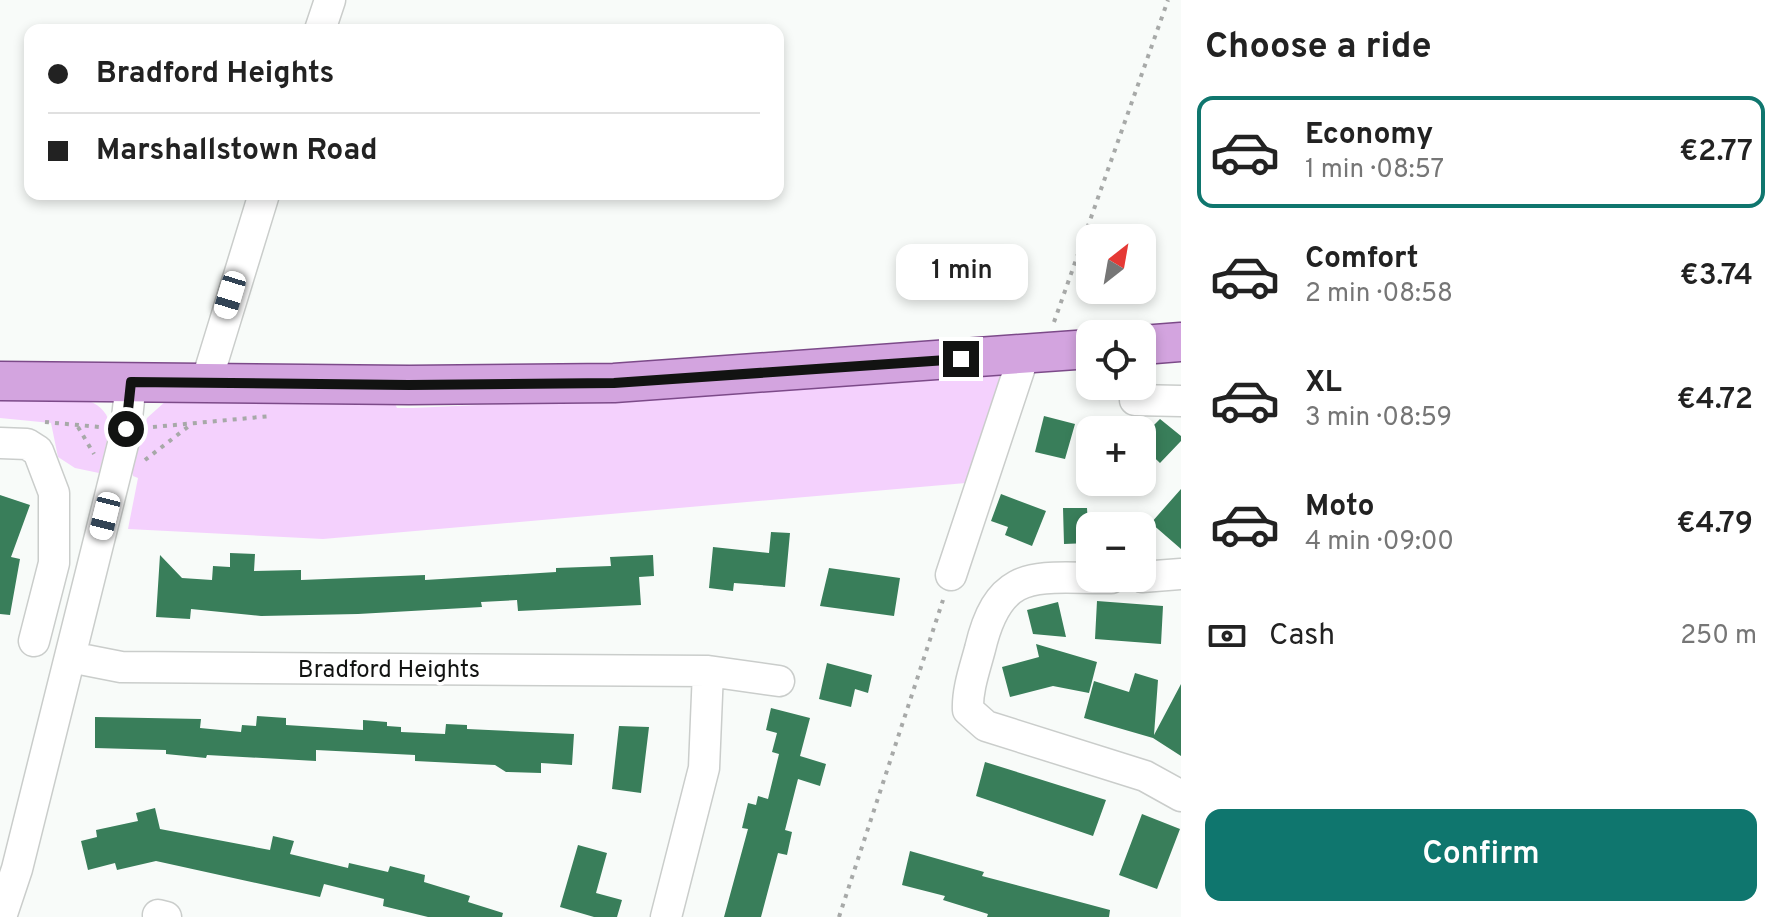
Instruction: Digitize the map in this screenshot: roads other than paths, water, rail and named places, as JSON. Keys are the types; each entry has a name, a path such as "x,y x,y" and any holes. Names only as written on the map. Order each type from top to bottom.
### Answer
{"main road":[{"path":"1156,344 1181,342"},
{"path":"0,381 614,383 1076,350"}],"street":[{"path":"322,24 329,0"},
{"path":"206,383 262,200"},
{"path":"951,575 1036,354"},
{"path":"1,917 8,867 70,657 126,429 131,382"},
{"path":"1135,400 1181,401"},
{"path":"0,443 27,444 38,451 54,493 54,563 34,641"},
{"path":"1156,576 1181,574"},
{"path":"1076,579 1032,580 1003,594 986,624 968,710 986,726 1145,776 1181,796"},
{"name":"Bradford Heights","path":"70,657 121,667 708,671 779,681"},
{"path":"666,917 704,768 708,671"}]}
